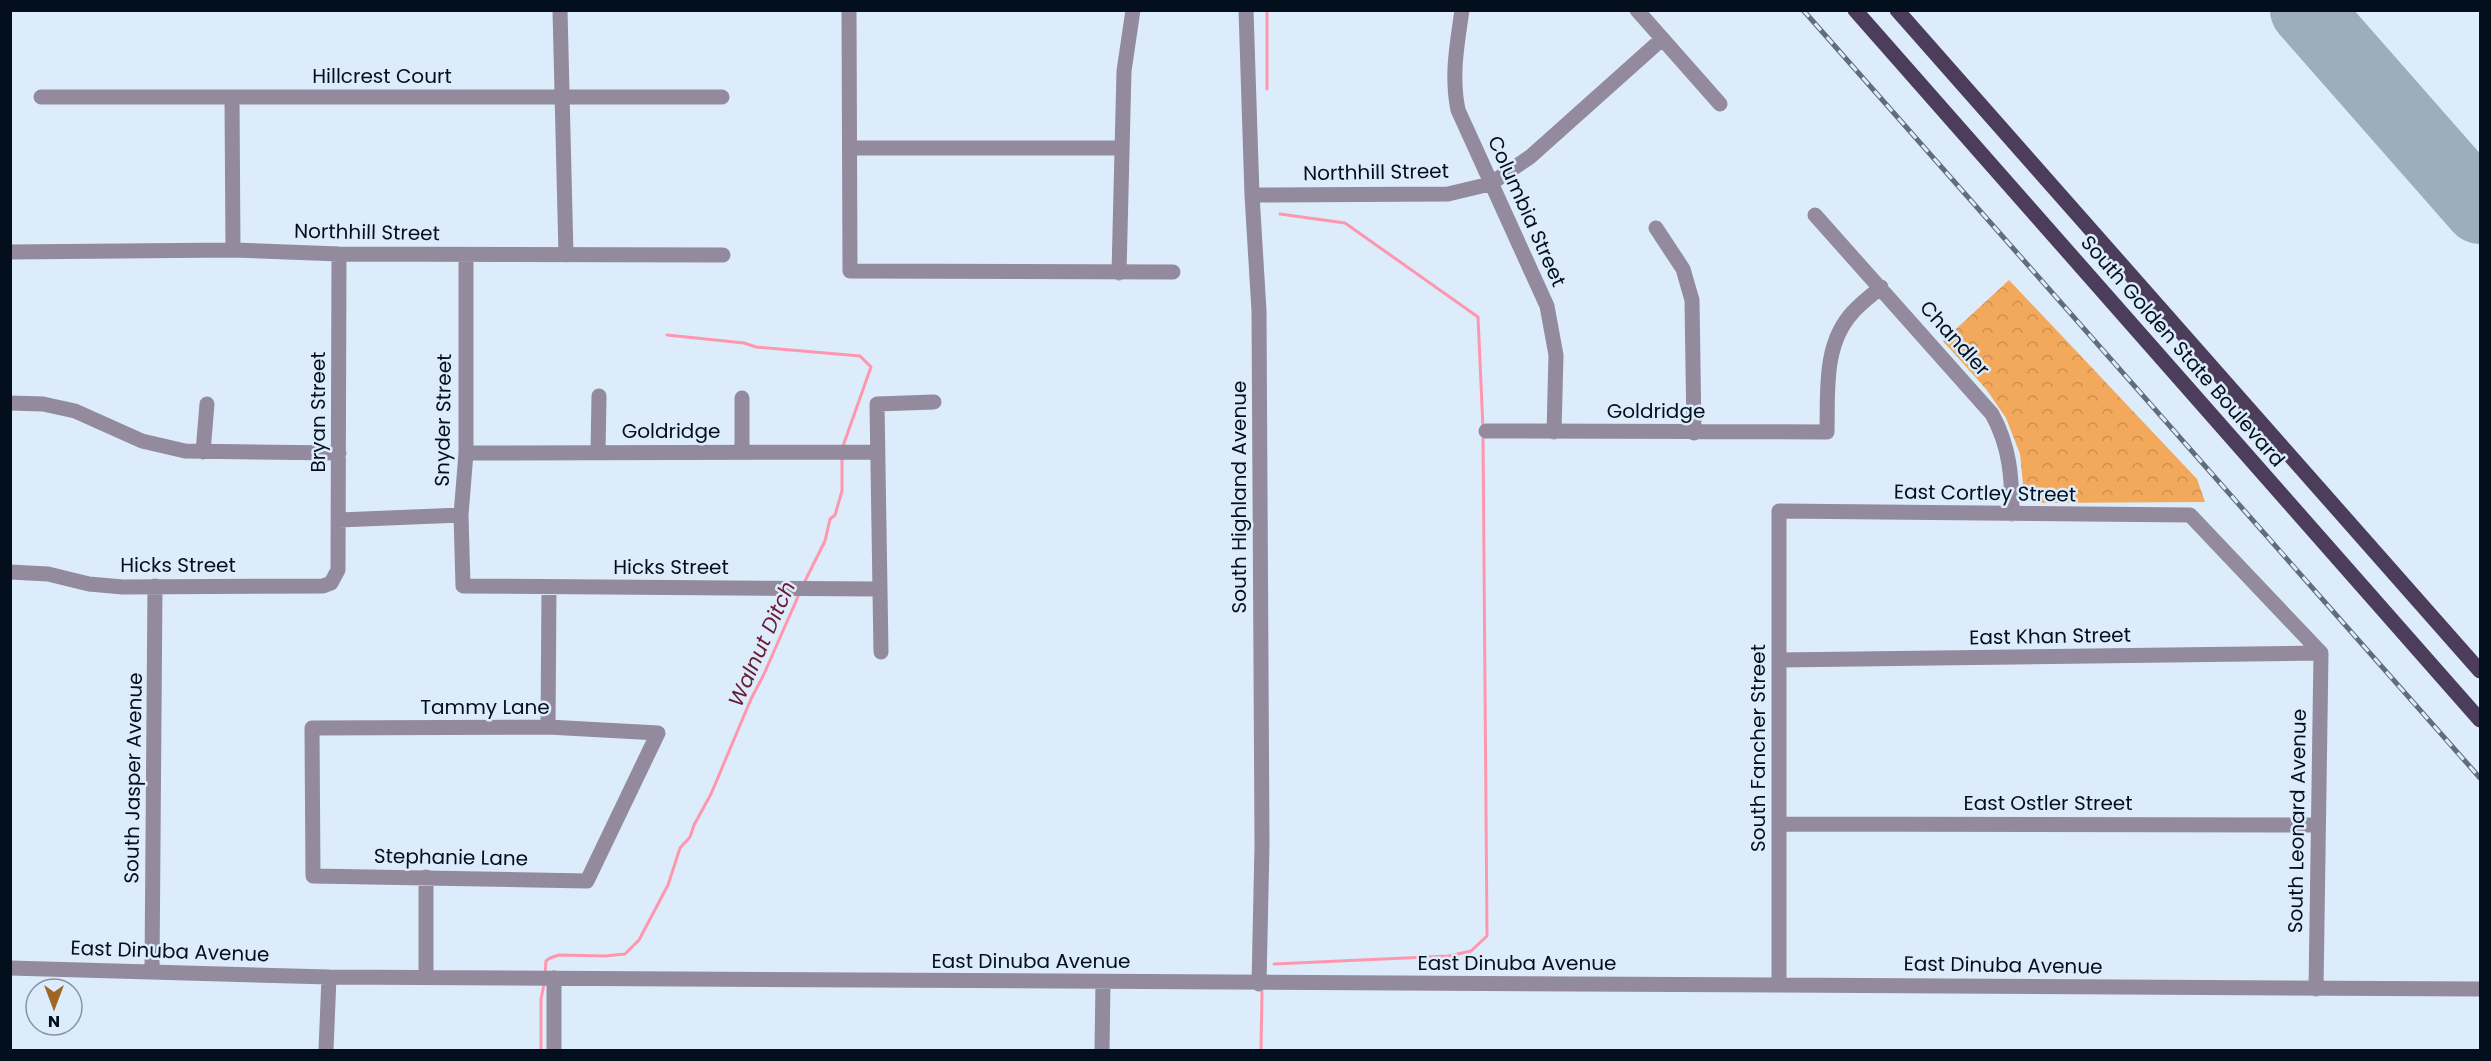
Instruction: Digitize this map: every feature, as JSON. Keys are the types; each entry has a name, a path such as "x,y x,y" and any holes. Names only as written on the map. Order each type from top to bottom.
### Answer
{"main road":[{"name":"South Golden State Boulevard","path":"1855,10 2481,720"},
{"name":"South Golden State Boulevard","path":"1897,10 2481,671"}],"street":[{"path":"560,10 564,97 566,255"},
{"path":"849,10 850,271 1173,272"},
{"path":"1119,273 1124,71 1133,10"},
{"name":"South Highland Avenue","path":"1246,10 1259,323 1262,845 1259,984"},
{"name":"Columbia Street","path":"1462,10 1454,66 1454,92 1458,110 1490,184 1547,306 1556,355 1554,432"},
{"path":"1637,10 1720,104"},
{"name":"Northhill Street","path":"1252,195 1439,195 1490,184 1530,157 1662,39"},
{"name":"Hillcrest Court","path":"41,97 722,97"},
{"path":"232,97 233,250"},
{"path":"851,148 1122,148"},
{"name":"Chandler","path":"1815,215 1992,414 2009,455 2012,514"},
{"path":"1656,228 1683,269 1692,300 1694,433"},
{"name":"Northhill Street","path":"10,252 233,250 339,254 723,255"},
{"name":"Bryan Street","path":"338,570 339,254"},
{"name":"Snyder Street","path":"463,586 461,515 466,453 466,255"},
{"name":"Goldridge","path":"1486,431 1827,432 1832,351 1852,312 1881,287"},
{"path":"598,452 599,396"},
{"path":"742,398 742,452"},
{"path":"881,652 877,404 934,402"},
{"path":"10,403 58,406 91,417 159,447 203,452 339,453"},
{"path":"203,452 207,404"},
{"name":"Goldridge","path":"466,453 877,452"},
{"name":"East Cortley Street","path":"1779,512 2190,515 2321,653"},
{"name":"South Fancher Street","path":"1779,512 1779,984"},
{"path":"339,520 461,515"},
{"name":"Hicks Street","path":"10,572 48,574 100,585 323,586 335,579 338,570"},
{"name":"South Jasper Avenue","path":"152,970 155,586"},
{"name":"Hicks Street","path":"463,586 880,590"},
{"path":"548,727 549,587"},
{"name":"East Khan Street","path":"1779,660 2321,653"},
{"name":"South Leonard Avenue","path":"2316,989 2321,653"},
{"name":"Tammy Lane","path":"313,876 312,728 548,727 658,733 587,880"},
{"name":"East Ostler Street","path":"1779,824 2318,825"},
{"name":"Stephanie Lane","path":"313,876 587,880"},
{"path":"426,877 426,976"},
{"name":"East Dinuba Avenue","path":"10,968 152,970 329,977 1259,984 1779,984 2481,989"},
{"path":"326,1050 329,977"},
{"path":"554,978 554,1050"},
{"path":"1102,983 1102,1050"}],"green space":[{"path":"2009,280 2197,479 2205,502 2033,503 2024,494 2020,454 2006,418 1986,389 1943,341"}],"waterway":[{"path":"1267,10 1267,89"},
{"path":"1280,214 1345,223 1478,317 1483,428"},
{"name":"Walnut Ditch","path":"667,335 744,343 756,347 860,356 871,367 843,446"},
{"path":"1274,964 1449,956 1471,951 1487,936 1483,435"},
{"name":"Walnut Ditch","path":"804,583 825,541 830,519 835,515 842,491 842,458"},
{"name":"Walnut Ditch","path":"545,974 546,961 550,958 559,955 625,954 639,940 668,885 680,848 690,837 711,794 800,592"},
{"name":"Walnut Ditch","path":"541,1050 541,999 544,984"},
{"path":"1261,1050 1262,992"}],"runway":[{"path":"2306,10 2480,208"}],"railway":[{"path":"1803,10 2480,778"}]}
